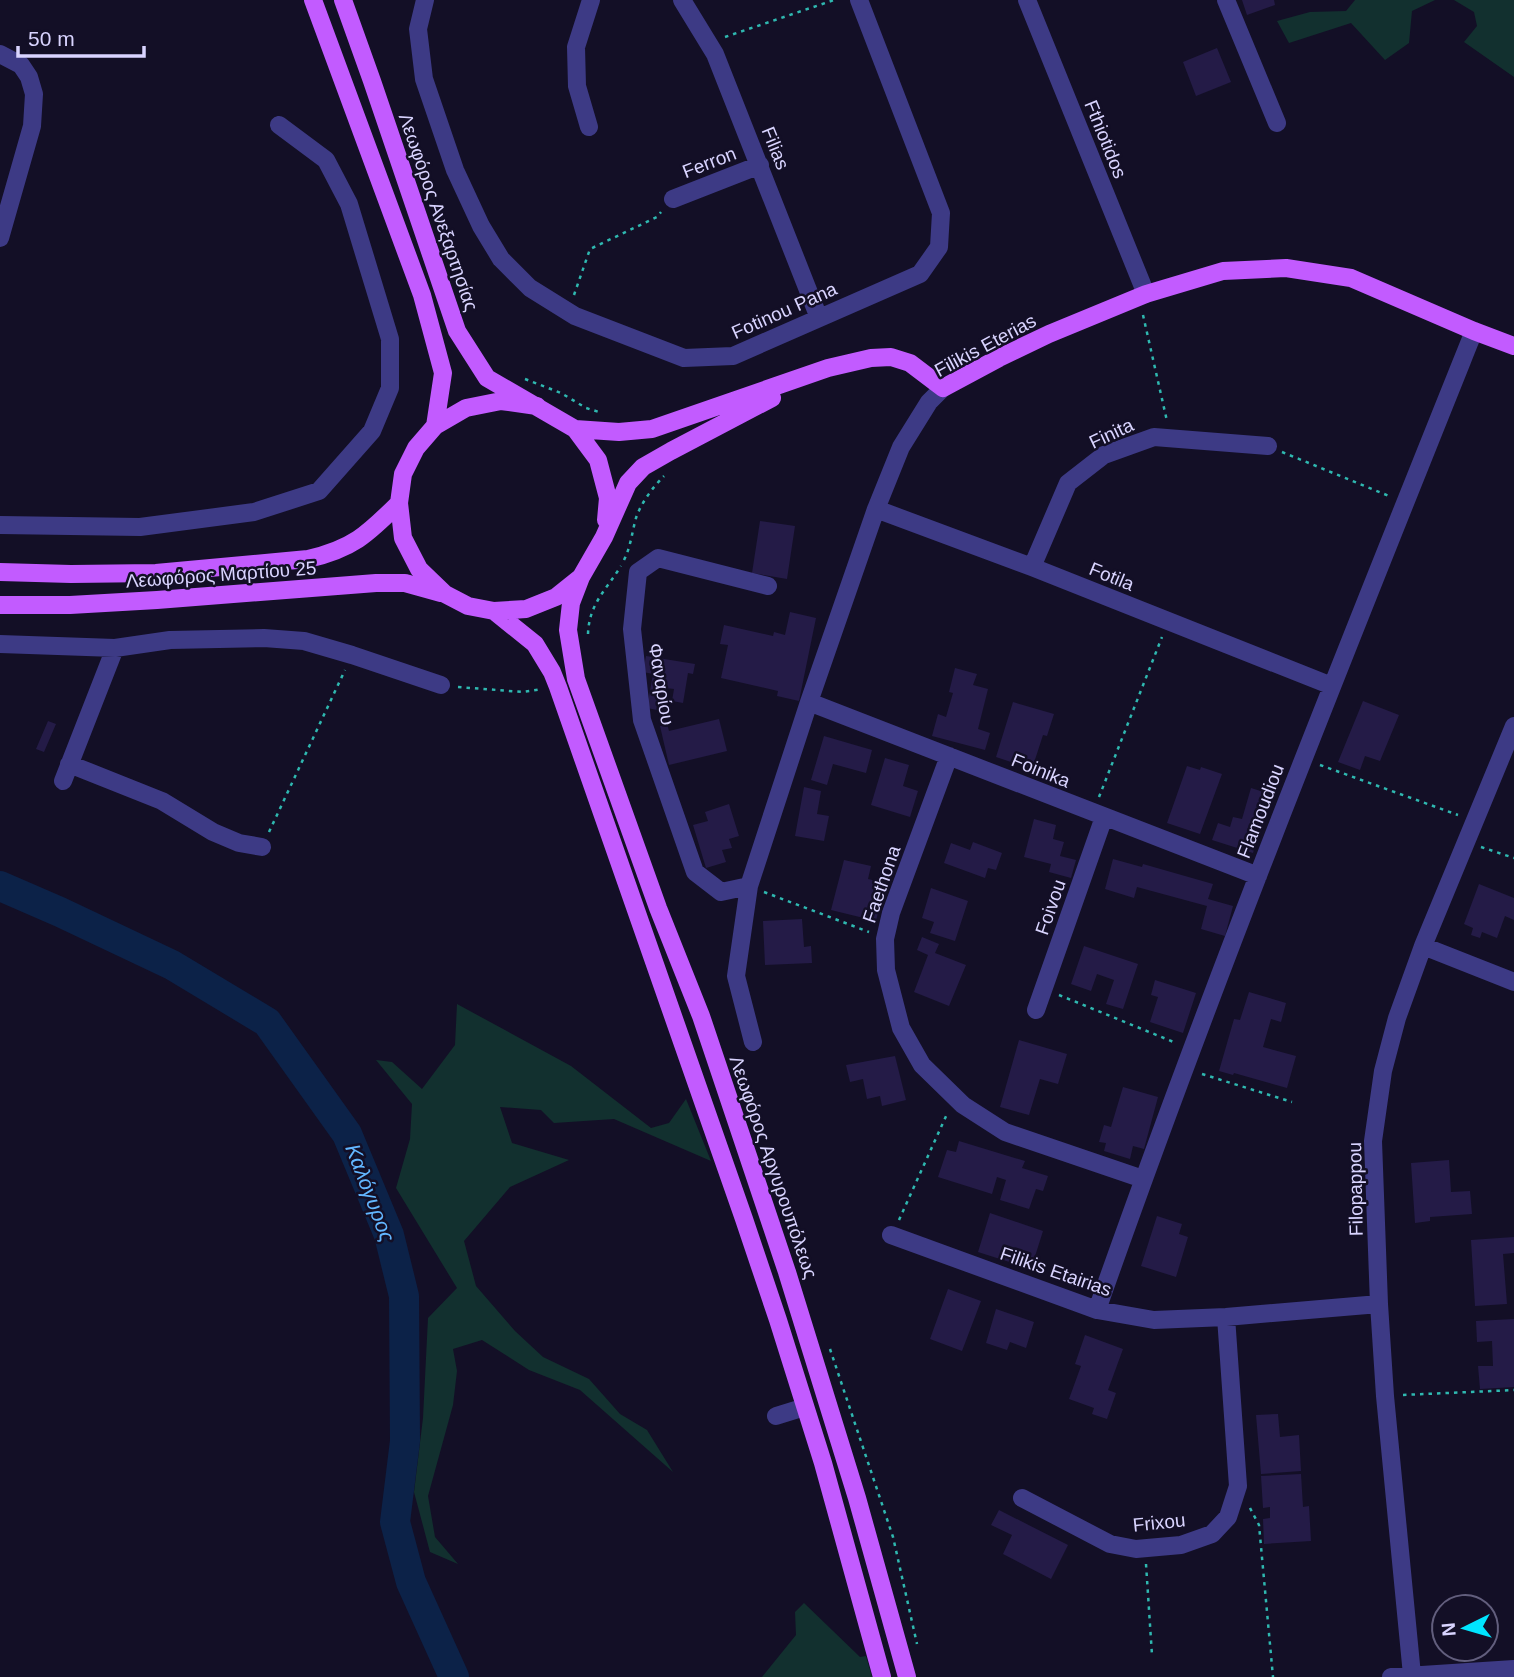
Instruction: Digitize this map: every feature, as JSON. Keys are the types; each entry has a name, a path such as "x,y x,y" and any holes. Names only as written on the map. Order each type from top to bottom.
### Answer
{"main road":[{"path":"313,0 422,295 443,373 435,426"},
{"name":"Λεωφόρος Ανεξαρτησίας","path":"343,0 457,331 488,378 537,406"},
{"name":"Filikis Eterias","path":"943,388 1024,346 1142,296 1223,271 1286,268 1351,278 1514,346"},
{"path":"575,429 620,432 652,429 828,368 871,358 891,357 911,363 943,388"},
{"path":"604,537 608,498 598,460 575,429 537,406 501,401 466,408 435,426 416,448 403,474 398,503 403,538 419,569 444,594 468,606 494,611 526,609 556,597 581,577 604,537 628,483 643,467 828,368"},
{"name":"Λεωφόρος Μαρτίου 25","path":"0,572 156,573 307,559 346,547 365,535 398,503"},
{"name":"Λεωφόρος Αργυρουπόλεως","path":"581,577 571,603 568,630 576,679 658,908 701,1016 788,1272 907,1677"},
{"name":"Λεωφόρος Μαρτίου 25","path":"0,605 71,605 157,600 376,583 405,583 444,594"},
{"path":"494,611 535,644 552,672 552,688 744,1219 806,1407 882,1677"}],"street":[{"name":"Fotinou Pana","path":"425,0 418,29 424,79 455,170 481,226 501,259 530,288 575,316 684,358 733,356 920,274 939,247 941,213 859,0"},
{"path":"589,127 577,86 576,47 591,0"},
{"name":"Filias","path":"682,0 715,54 819,317"},
{"name":"Fthiotidos","path":"1027,0 1142,296"},
{"path":"1226,0 1277,123"},
{"path":"0,54 21,65 29,77 34,94 32,126 0,238"},
{"path":"0,525 140,527 254,512 319,491 372,431 390,388 390,339 349,204 326,160 279,125"},
{"name":"Ferron","path":"673,199 760,165"},
{"name":"Flamoudiou","path":"1097,1310 1143,1179 1303,758 1474,331"},
{"name":"Filikis Eterias","path":"749,886 876,509 901,447 929,402 943,388"},
{"name":"Finita","path":"1032,567 1068,483 1104,455 1154,437 1268,446"},
{"name":"Fotila","path":"876,509 1032,567 1332,686"},
{"name":"Φαναρίου","path":"749,886 721,892 695,872 642,720 632,628 638,572 658,558 768,586"},
{"path":"0,644 115,648 170,640 264,638 304,641 441,685"},
{"path":"115,648 66,772 162,801 213,832 239,843 262,847"},
{"name":"Foinika","path":"810,702 1258,876"},
{"name":"Filopappou","path":"1412,1675 1385,1396 1373,1141 1383,1071 1397,1018 1423,946 1513,731"},
{"name":"Faethona","path":"949,756 891,913 885,939 886,970 901,1028 922,1065 962,1105 1005,1132 1143,1179"},
{"name":"Foivou","path":"1036,1010 1098,815"},
{"path":"749,886 736,976 753,1042"},
{"path":"1423,946 1514,982"},
{"name":"Filikis Etairias","path":"891,1235 1097,1310 1154,1320 1226,1317 1379,1304"},
{"name":"Frixou","path":"1022,1498 1110,1544 1136,1549 1181,1545 1212,1534 1228,1517 1238,1486 1226,1317"},
{"path":"776,1416 806,1407"},
{"path":"1391,1677 1514,1669"}],"path":[{"path":"709,43 834,0"},
{"path":"569,312 590,249 657,217 673,199"},
{"path":"1142,296 1171,438"},
{"path":"1268,446 1405,502"},
{"path":"1098,815 1168,621"},
{"path":"262,847 352,655"},
{"path":"441,685 523,692 552,688"},
{"path":"1303,758 1475,821"},
{"path":"1466,842 1514,858"},
{"path":"749,886 885,939"},
{"path":"1044,989 1192,1050"},
{"path":"1185,1069 1292,1102"},
{"path":"891,1235 955,1097"},
{"path":"1385,1396 1514,1390"},
{"path":"1238,1486 1259,1525 1273,1677"},
{"path":"1145,1548 1152,1654"}],"green space":[{"path":"1355,0 1435,0 1412,11 1409,43 1385,60 1351,23 1289,43 1277,21 1310,12 1346,11"},
{"path":"1454,0 1514,0 1514,77 1464,42 1477,26 1474,12"},
{"path":"457,1004 571,1066 651,1128 669,1123 686,1099 711,1161 614,1119 554,1123 541,1110 500,1107 512,1143 569,1160 510,1187 464,1241 476,1286 515,1331 543,1357 589,1379 620,1414 647,1430 673,1472 580,1390 529,1370 482,1340 453,1349 457,1371 453,1405 428,1496 435,1537 458,1564 430,1552 414,1492 423,1418 428,1318 457,1288 396,1188 410,1139 412,1104 376,1060 392,1062 422,1089 455,1045"},
{"path":"804,1603 860,1657 866,1656 872,1677 762,1677 796,1635 795,1612"}],"building":[{"path":"1242,0 1274,0 1275,5 1247,15"},
{"path":"1217,48 1231,82 1196,96 1183,62"},
{"path":"760,521 795,526 787,579 752,573"},
{"path":"790,612 816,618 799,701 777,696 778,691 721,678 728,645 720,644 724,625 773,636 774,632 785,635"},
{"path":"646,656 695,664 693,674 688,673 683,703 672,701 674,689 666,688 662,711 647,708 653,674 643,672"},
{"path":"955,668 977,674 973,685 988,689 978,729 990,733 985,750 932,736 938,714 946,717 953,693 949,692"},
{"path":"1363,701 1399,715 1380,761 1365,756 1360,770 1338,762"},
{"path":"1013,702 1054,714 1047,736 1043,735 1032,769 996,757"},
{"path":"719,719 727,751 669,765 660,726 667,724 669,731"},
{"path":"48,721 56,724 44,752 36,749"},
{"path":"824,736 872,750 866,773 833,764 827,785 811,780"},
{"path":"885,758 909,765 903,786 918,791 910,817 871,805"},
{"path":"1187,766 1200,770 1201,767 1222,774 1200,834 1167,823"},
{"path":"804,787 821,791 817,814 829,816 824,841 795,836"},
{"path":"1251,788 1270,794 1253,853 1212,840 1218,823 1230,827 1233,817 1242,819"},
{"path":"729,804 739,836 729,839 732,848 722,850 726,862 706,868 693,825 708,821 705,812"},
{"path":"1034,819 1056,825 1053,839 1064,842 1060,856 1076,860 1071,878 1049,872 1051,864 1024,857"},
{"path":"973,842 1002,853 996,870 988,868 985,878 944,863 951,843 970,850"},
{"path":"1113,859 1142,867 1143,864 1213,884 1208,899 1233,906 1225,936 1201,929 1207,906 1137,887 1134,898 1105,889"},
{"path":"844,860 871,866 868,879 885,883 876,921 831,910"},
{"path":"1479,884 1514,898 1514,920 1505,916 1497,938 1482,932 1480,938 1471,935 1473,928 1464,924"},
{"path":"931,888 968,901 955,941 930,933 934,922 922,918"},
{"path":"802,919 804,947 811,946 812,963 765,965 763,921"},
{"path":"922,937 939,944 935,953 966,965 949,1006 914,992 928,955 917,950"},
{"path":"1084,946 1138,964 1123,1009 1106,1004 1114,980 1097,974 1091,991 1071,984"},
{"path":"1155,980 1196,993 1183,1033 1150,1022 1158,997 1151,995"},
{"path":"1249,992 1286,1003 1281,1022 1271,1019 1263,1047 1296,1056 1287,1088 1219,1071 1234,1019 1240,1020"},
{"path":"1019,1040 1067,1054 1058,1084 1040,1079 1029,1115 1000,1107"},
{"path":"895,1056 906,1100 882,1106 880,1096 867,1099 863,1079 850,1082 846,1065"},
{"path":"1123,1087 1158,1097 1144,1149 1133,1146 1130,1159 1104,1151 1106,1143 1099,1142 1104,1125 1111,1127"},
{"path":"959,1141 1025,1161 1022,1168 1048,1176 1043,1191 1036,1189 1029,1209 1000,1200 1006,1180 997,1177 992,1194 938,1177 947,1150 956,1152"},
{"path":"1449,1160 1451,1192 1470,1191 1472,1214 1430,1217 1430,1221 1415,1223 1411,1163"},
{"path":"990,1213 1043,1231 1031,1269 978,1252"},
{"path":"1157,1216 1182,1224 1179,1234 1188,1237 1176,1277 1141,1266"},
{"path":"1514,1237 1514,1253 1503,1254 1507,1304 1475,1306 1471,1240"},
{"path":"948,1289 981,1301 962,1351 930,1339"},
{"path":"996,1309 1034,1322 1026,1348 1010,1342 1007,1350 986,1343"},
{"path":"1514,1319 1514,1387 1480,1389 1478,1366 1493,1366 1492,1341 1477,1342 1476,1321"},
{"path":"1085,1335 1123,1349 1108,1390 1116,1393 1107,1419 1092,1414 1094,1408 1069,1399 1081,1366 1075,1364"},
{"path":"1278,1414 1280,1437 1299,1435 1301,1471 1261,1474 1256,1415"},
{"path":"1301,1474 1303,1507 1309,1506 1311,1541 1264,1544 1263,1519 1270,1518 1270,1507 1263,1508 1261,1476"},
{"path":"999,1510 1068,1545 1051,1579 1003,1554 1012,1535 991,1525"}],"waterway":[{"name":"Καλόγυρος","path":"0,886 172,965 267,1022 347,1134 389,1235 404,1296 405,1441 395,1522 411,1582 454,1677"}]}
